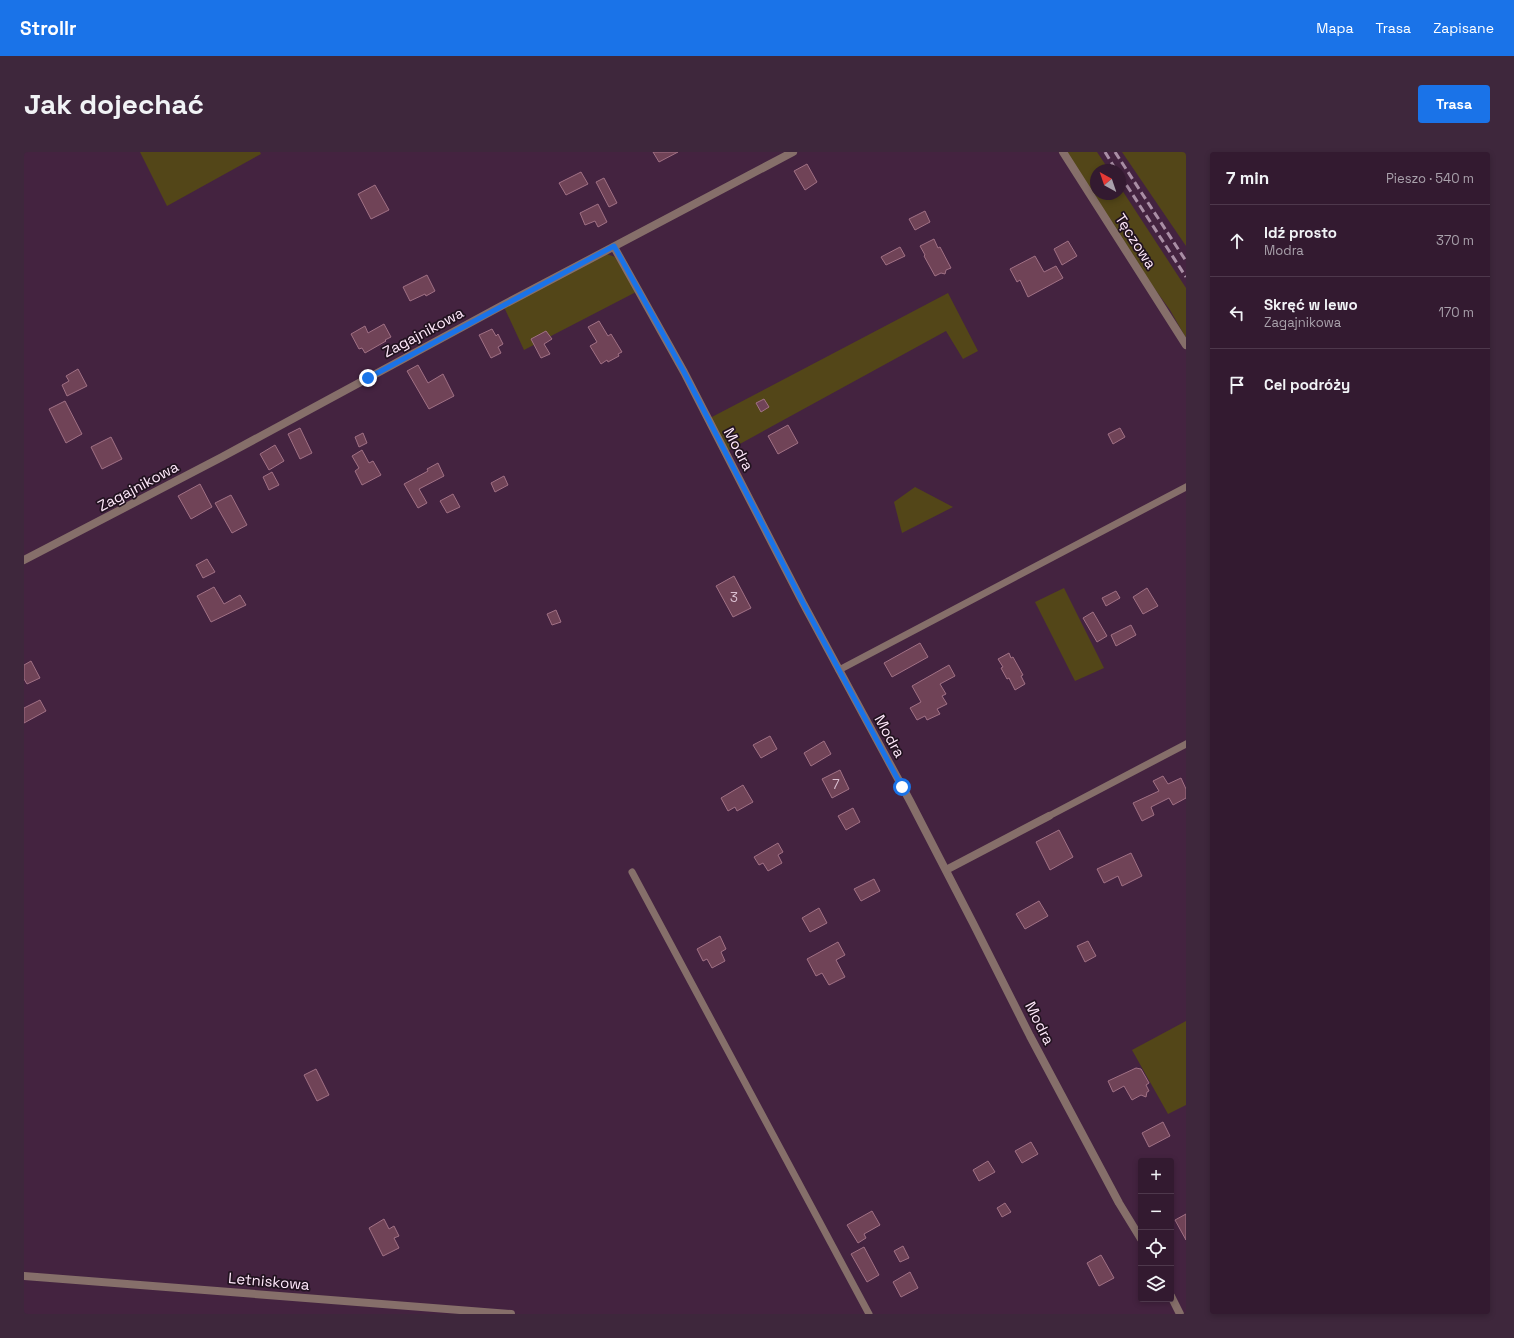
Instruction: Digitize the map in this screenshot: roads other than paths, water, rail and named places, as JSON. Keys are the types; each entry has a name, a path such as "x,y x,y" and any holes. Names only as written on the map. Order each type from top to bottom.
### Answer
{"street":[{"name":"Zagajnikowa","path":"24,560 222,457 503,305 793,152"},
{"name":"Tęczowa","path":"1063,152 1186,344"},
{"name":"Modra","path":"614,246 684,372 838,670 946,870 1030,1036 1119,1203 1138,1234"},
{"path":"946,870 1049,816"},
{"name":"Letniskowa","path":"24,1276 511,1314"},
{"path":"1174,1302 1180,1314"}],"lane":[{"path":"838,670 1186,487"},
{"path":"1049,816 1186,744"},
{"path":"632,872 869,1314"}],"railway":[{"path":"1105,152 1112,164"},
{"path":"1115,152 1186,261"},
{"path":"1126,184 1186,277"}]}
